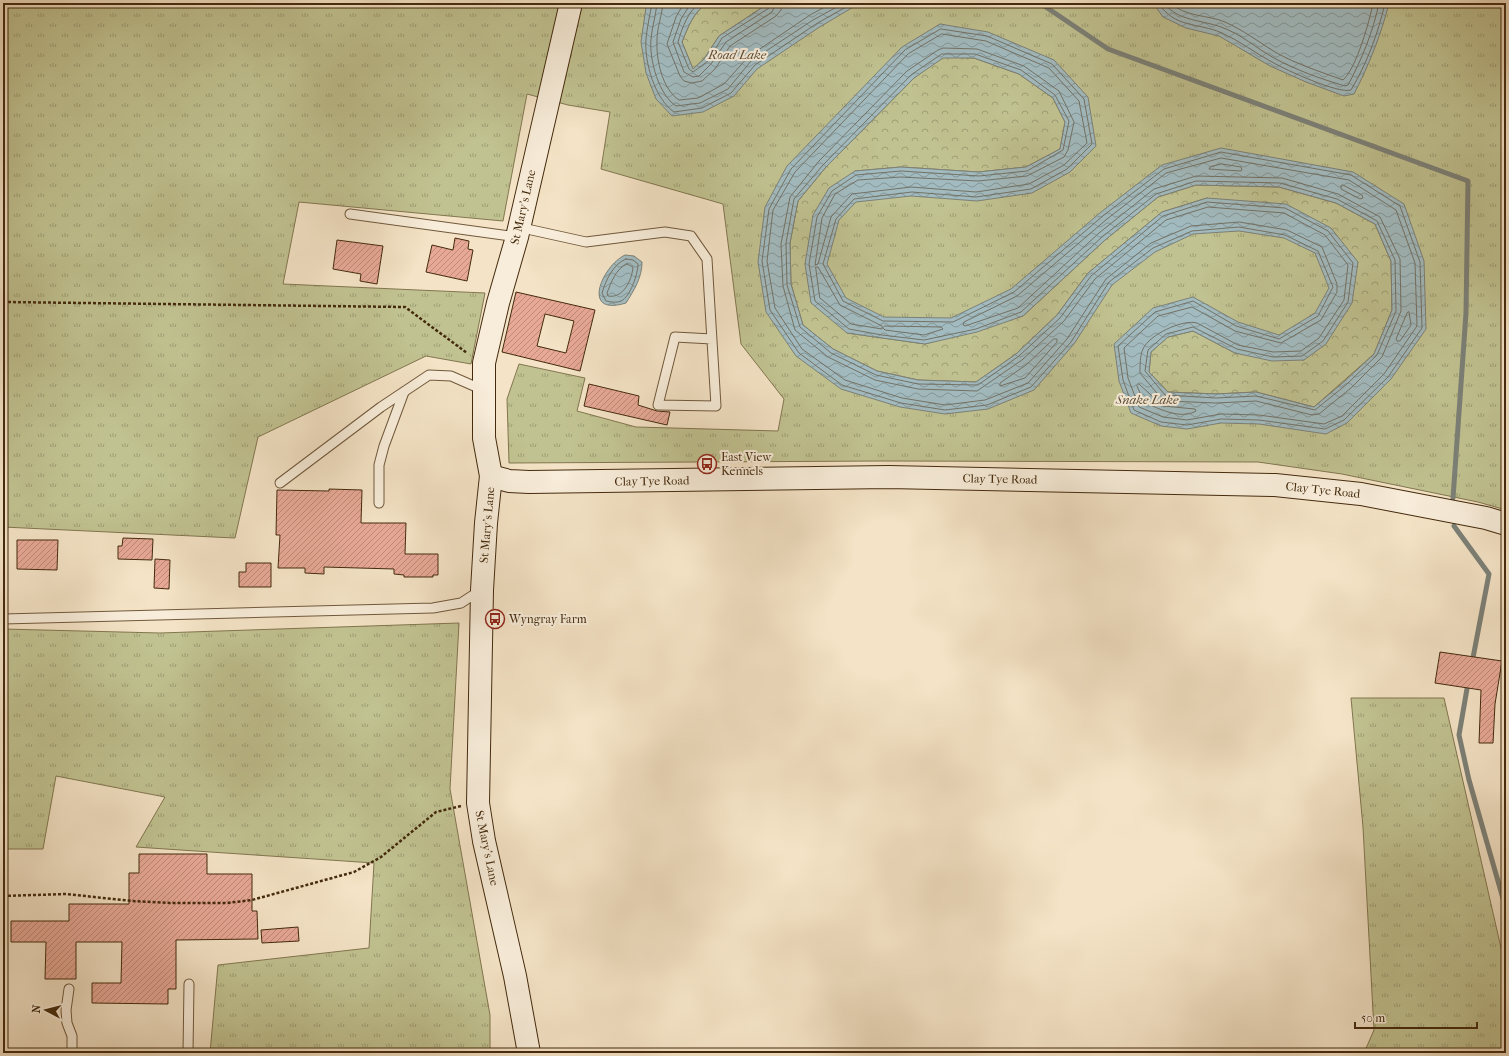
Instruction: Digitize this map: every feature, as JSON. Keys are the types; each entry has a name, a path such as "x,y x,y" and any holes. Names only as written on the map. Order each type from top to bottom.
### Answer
{"main road":[{"name":"St Mary's Lane","path":"529,1053 515,976 484,841 478,803 482,590 486,523 491,476 484,438 484,363 498,303 518,232 571,3"},
{"name":"Clay Tye Road","path":"491,476 509,481 529,482 888,477 1275,485 1361,494 1486,518 1506,524"}],"lane":[{"path":"350,214 518,232 586,242 665,232 692,236 707,259 712,339 716,406 658,405 675,337 712,339"},
{"path":"280,483 381,407 429,375 451,376 483,390"},
{"path":"379,503 379,465 384,446 404,392"},
{"path":"3,619 433,608 461,603 482,590"},
{"path":"188,1053 190,984"},
{"path":"69,989 66,1010 67,1023 72,1036 72,1053"}],"path":[{"path":"3,302 405,307 468,354 484,363"},
{"path":"3,896 66,894 132,901 238,903 285,892 354,872 381,857 436,812 478,803"}],"green space":[{"path":"3,3 1506,3 1506,510 1478,502 1342,474 1258,462 884,461 509,463 507,399 519,364 585,378 577,411 636,427 778,431 784,399 741,344 723,204 601,169 610,112 568,105 527,94 503,221 299,202 283,284 485,293 471,364 426,356 258,437 235,538 3,527"},
{"path":"707,3 769,3 719,36 704,59 693,69 682,42 698,11"},
{"path":"943,57 974,58 1019,74 1053,98 1065,122 1060,149 1026,167 978,172 901,167 855,171 805,264 847,333 925,344 1023,316 1105,240 1158,197 1196,185 1279,187 1336,203 1375,224 1391,261 1392,310 1374,354 1314,407 1256,392 1216,394 1168,392 1149,372 1151,352 1168,337 1193,331 1235,353 1304,360 1358,262 1207,198 1162,212 1088,273 1057,315 1016,354 976,382 918,380 877,371 833,349 803,325 791,284 790,243 798,201 826,167 914,78"},
{"path":"459,623 450,789 490,1015 490,1053 210,1053 218,965 369,948 374,863 136,847 165,797 56,776 43,849 3,849 3,629 160,633"},
{"path":"1351,698 1444,698 1504,961 1506,961 1506,1053 1364,1053 1374,1030 1363,827"}],"water":[{"name":"Road Lake","path":"648,3 707,3 698,11 682,42 693,69 704,59 719,36 769,3 860,3 818,28 757,69 734,96 703,112 672,116 656,99 646,73 641,42 646,7"},
{"path":"1153,3 1389,3 1370,61 1354,94 1344,96 1306,82 1270,66 1219,36 1186,28 1163,17"},
{"name":"Snake Lake","path":"940,24 988,32 1054,60 1088,97 1096,146 1070,172 1032,193 977,201 911,196 856,202 839,220 827,264 846,298 884,317 951,318 1011,289 1101,212 1162,165 1221,148 1353,172 1404,204 1424,261 1426,329 1391,379 1347,423 1326,434 1259,424 1221,423 1187,429 1161,426 1131,413 1119,381 1114,344 1153,308 1193,297 1238,322 1279,335 1315,313 1329,288 1315,253 1284,238 1239,231 1193,234 1155,252 1112,285 1074,344 1034,390 988,409 945,414 900,407 841,389 796,356 766,312 758,262 765,207 787,166 902,47","holes":["943,58 974,58 1019,74 1053,98 1065,122 1060,149 1026,167 978,172 901,167 855,171 829,188 813,215 805,264 811,303 847,333 925,344 977,332 1023,316 1105,240 1158,197 1196,185 1279,187 1336,203 1375,224 1391,261 1392,310 1374,354 1314,407 1256,392 1216,394 1168,392 1149,372 1151,352 1168,337 1193,331 1235,353 1272,361 1304,360 1326,344 1352,303 1358,262 1331,228 1286,204 1207,198 1162,212 1088,273 1057,315 1016,354 976,382 918,380 877,371 833,349 803,325 791,284 790,243 798,201 826,167 914,78"]},
{"path":"625,255 634,256 642,262 641,273 637,284 626,303 612,305 603,303 599,297 603,279 609,269"}],"building":[{"path":"455,238 469,241 468,249 473,250 467,281 426,272 432,245 453,250"},
{"path":"337,240 383,246 377,284 360,281 361,274 333,269"},
{"path":"516,292 595,310 580,371 502,352","holes":["545,314 574,321 566,353 537,346"]},
{"path":"589,384 639,396 638,405 657,411 670,412 667,425 584,406"},
{"path":"329,489 362,490 361,523 406,523 405,554 438,554 438,575 433,575 433,577 404,577 404,575 394,574 394,569 324,567 324,574 305,573 305,568 278,568 280,535 276,535 277,490 329,491"},
{"path":"123,538 153,539 152,560 118,559 118,546 122,546"},
{"path":"17,540 58,540 57,570 17,569"},
{"path":"155,559 170,560 169,589 154,588"},
{"path":"246,563 271,563 271,587 239,587 239,572 246,572"},
{"path":"1440,652 1502,661 1495,704 1493,743 1479,743 1481,690 1435,683"},
{"path":"139,854 207,854 207,874 252,874 252,911 257,911 258,939 176,940 176,989 168,989 168,1004 92,1003 92,983 121,983 122,942 76,942 76,979 45,979 46,942 11,942 11,921 69,921 69,904 129,904 129,873 139,873"},
{"path":"298,927 299,941 262,943 261,930"}],"waterway":[{"path":"1040,3 1108,49 1468,181 1466,313 1453,498"},
{"path":"1454,526 1489,574 1472,663"},
{"path":"1468,683 1459,735 1469,780 1506,909"}],"place":[{"name":"East View Kennels","path":"707,464"},
{"name":"Wyngray Farm","path":"495,619"}]}
